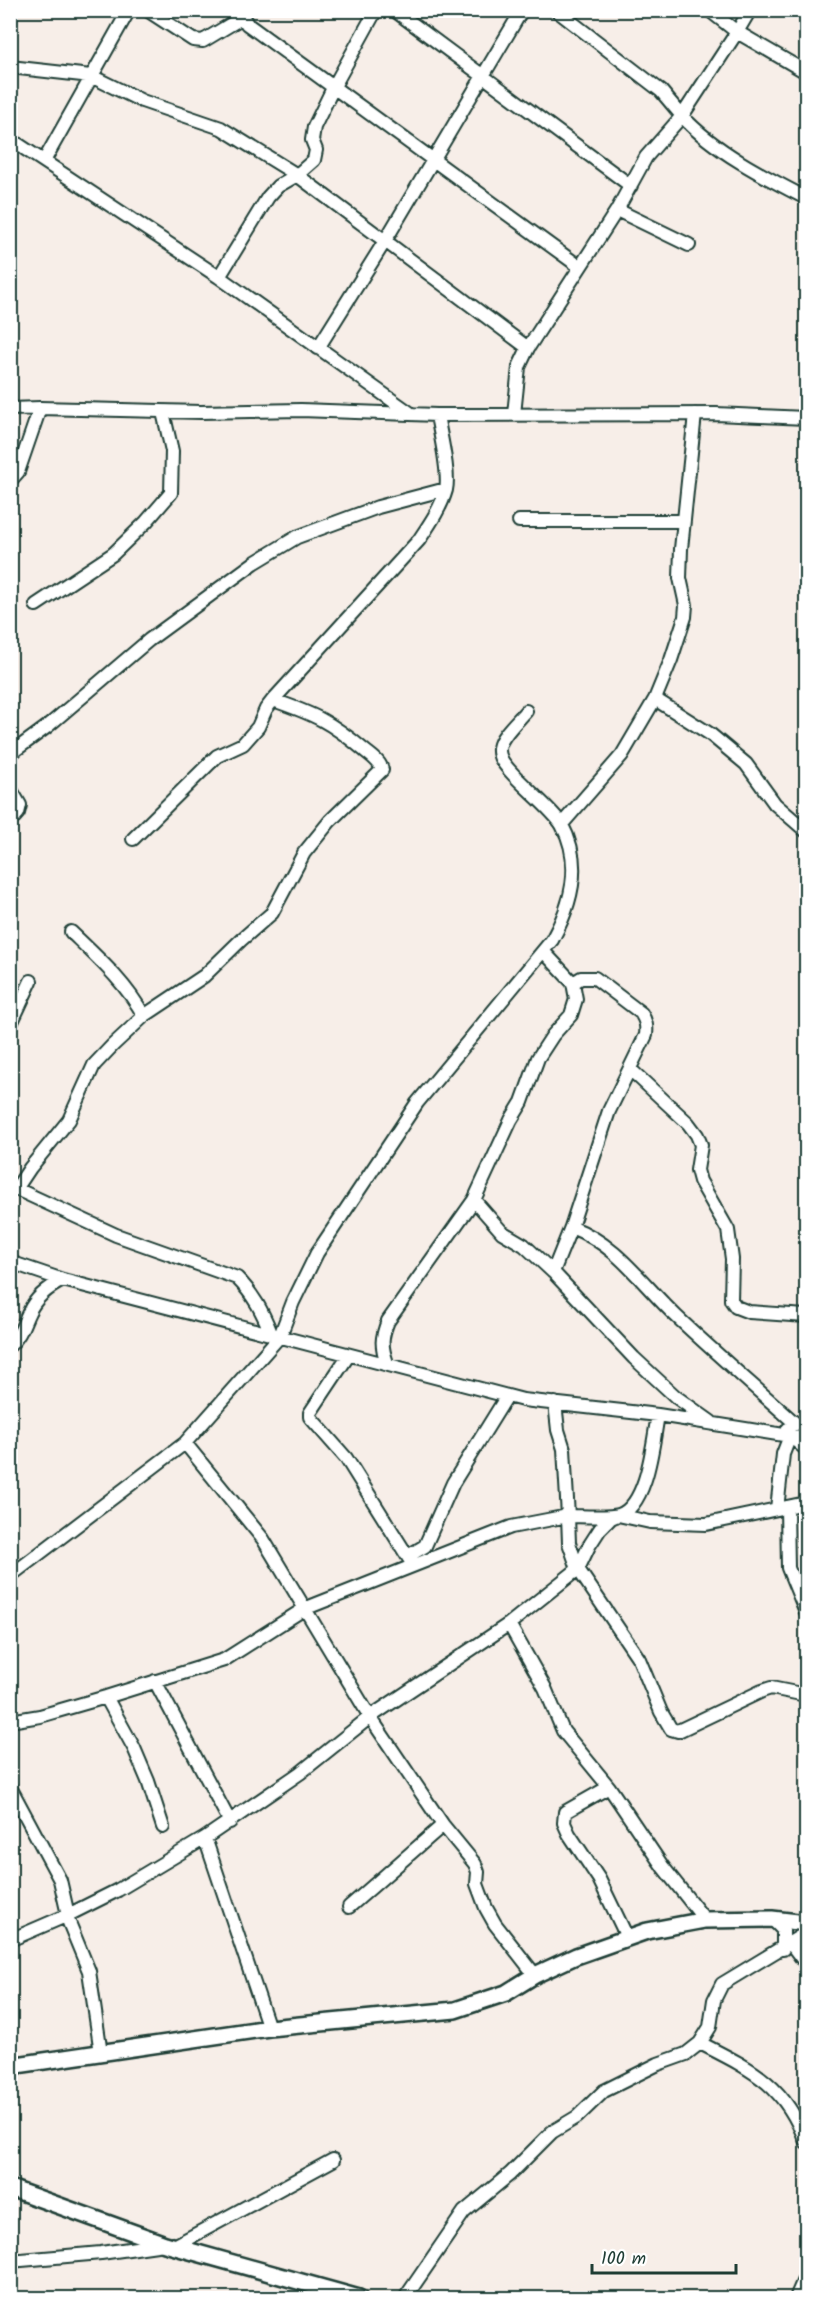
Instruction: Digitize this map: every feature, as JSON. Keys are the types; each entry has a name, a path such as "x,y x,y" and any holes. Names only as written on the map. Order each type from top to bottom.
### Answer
{"street":[{"path":"44,161 129,10"},
{"path":"147,10 193,40 203,41 243,14 247,24 580,267"},
{"path":"219,277 268,197 278,186 297,175 314,160 316,150 312,140 314,127 376,10"},
{"path":"394,10 481,77 631,186"},
{"path":"318,348 385,241 522,10"},
{"path":"556,10 661,91 682,116 709,141 773,181 807,198"},
{"path":"709,10 737,32 807,72"},
{"path":"514,414 519,367 528,348 617,210 652,149 682,116 750,10"},
{"path":"10,67 91,76 142,101 221,128 297,175 528,348"},
{"path":"10,139 219,277 411,414"},
{"path":"617,210 689,245"},
{"path":"10,481 18,472 40,408"},
{"path":"10,409 163,412 271,410 437,415 695,414 807,418"},
{"path":"36,605 113,554 146,522 171,493 172,451 163,412"},
{"path":"562,824 622,755 655,699 685,617 686,605 680,578 683,521 695,414"},
{"path":"133,839 217,756 243,744 258,728 266,709 273,700 419,540 446,489 445,461 437,415"},
{"path":"10,754 149,640 254,563 297,537 378,507 446,489"},
{"path":"519,521 683,521"},
{"path":"655,699 710,734 746,764 775,804 807,831"},
{"path":"273,700 320,717 338,728 377,761 382,770 330,821 304,853 272,913 204,976 144,1016 94,1065 69,1120 13,1188 116,1235 237,1278 251,1293 275,1335"},
{"path":"10,1576 185,1443 275,1335 317,1253 417,1103 544,951 562,923 574,882 571,852 562,824 525,789 500,758 499,748 502,740 526,711"},
{"path":"10,788 20,805 18,813 10,822"},
{"path":"71,932 119,980 144,1016"},
{"path":"387,1363 381,1345 381,1336 388,1321 474,1200 511,1120 522,1102 538,1058 553,1035 571,1015 576,999 573,983 544,951"},
{"path":"553,1272 571,1227 609,1111 646,1035 646,1022 641,1013 594,978 581,978 573,983"},
{"path":"10,1026 31,981"},
{"path":"630,1069 697,1135 701,1145 697,1170 700,1181 728,1230 732,1259 731,1300 736,1307 749,1312 807,1316"},
{"path":"474,1200 502,1232 524,1245 553,1272 634,1358 676,1397 714,1425"},
{"path":"571,1227 602,1242 616,1253 675,1315 807,1437"},
{"path":"10,1262 63,1280 524,1400 658,1415 776,1434 795,1427"},
{"path":"10,1345 19,1335 37,1300 49,1287 63,1280"},
{"path":"348,1356 310,1413 310,1417 346,1458 410,1560"},
{"path":"410,1560 425,1546 453,1483 507,1396"},
{"path":"555,1403 558,1430 564,1449 569,1543 578,1569 639,1659 661,1712 671,1729 678,1731 771,1688 807,1695"},
{"path":"10,1940 68,1916 118,1890 230,1822 300,1773 370,1717 510,1624 578,1569 583,1554 600,1529 606,1522 633,1505 640,1494 650,1459 658,1415"},
{"path":"795,1427 807,1449"},
{"path":"795,1427 783,1454 782,1508 788,1568 807,1612"},
{"path":"185,1443 262,1539 370,1717 443,1825 475,1864 478,1872 477,1884 486,1908 495,1924 535,1975"},
{"path":"10,1721 40,1716 224,1660 304,1609 410,1560 511,1527 568,1516 618,1515 650,1522 705,1524 807,1503"},
{"path":"510,1624 545,1688 563,1731 609,1787 663,1867 705,1920"},
{"path":"155,1681 230,1822"},
{"path":"106,1697 134,1748 163,1827"},
{"path":"10,1787 60,1880 68,1920 89,1971 101,2053"},
{"path":"609,1787 565,1812 563,1817 569,1834 599,1879 627,1937"},
{"path":"349,1907 443,1825"},
{"path":"205,1838 269,2028"},
{"path":"772,1919 783,1930 787,1946 807,1964"},
{"path":"10,2066 269,2028 455,2010 506,1993 535,1975 576,1956 647,1930 705,1920 772,1919 807,1923"},
{"path":"405,2298 458,2218 510,2174 552,2132 577,2118 610,2088 658,2064 686,2054 700,2043 710,2027 714,2000 722,1984 807,1933"},
{"path":"700,2043 765,2079 782,2098 807,2142"},
{"path":"10,2261 170,2244 333,2160"},
{"path":"10,2188 170,2244 359,2298"},
{"path":"796,2298 807,2275"}]}
